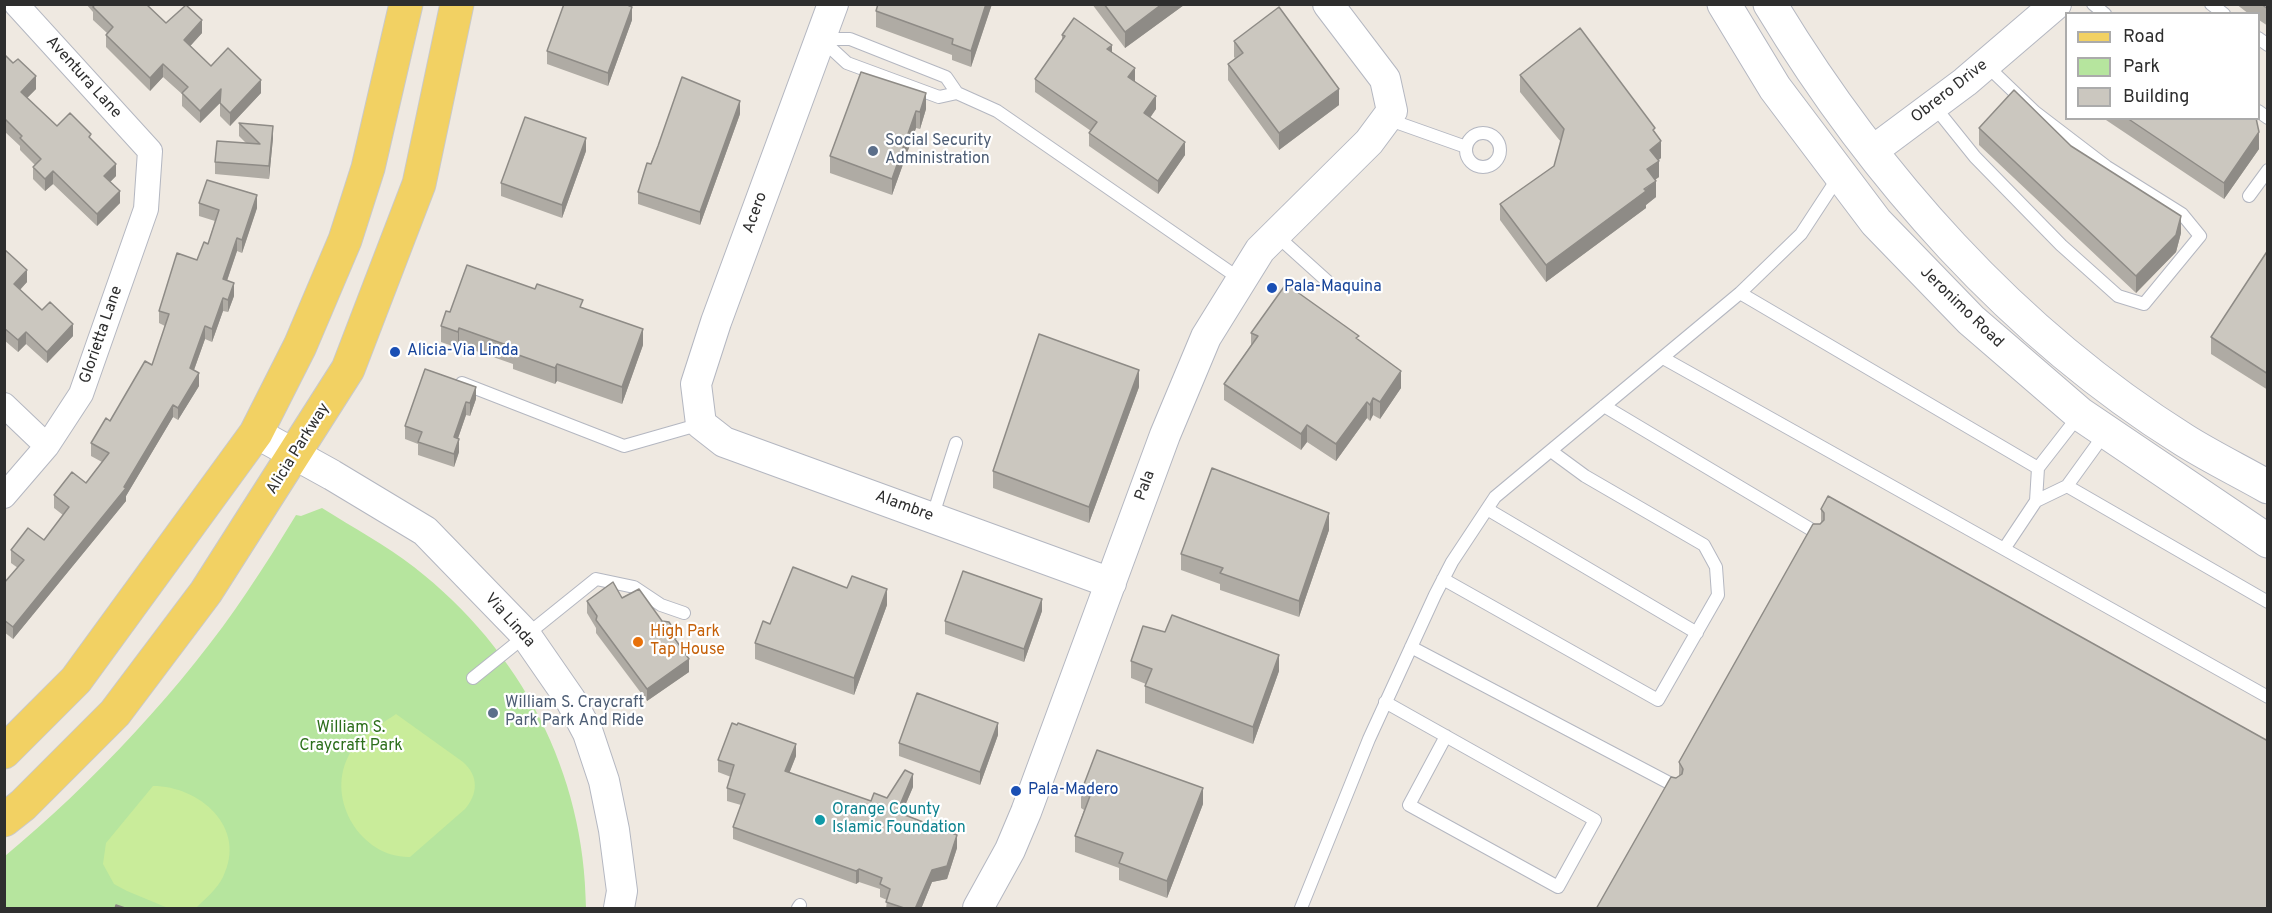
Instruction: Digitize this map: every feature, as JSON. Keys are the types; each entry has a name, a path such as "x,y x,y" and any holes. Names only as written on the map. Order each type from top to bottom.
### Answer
{"main road":[{"path":"4,752 76,680 256,433 300,346 345,240 368,168 406,4"},
{"name":"Alicia Parkway","path":"4,820 23,805 115,713 206,592 348,369 419,184 457,4"},
{"name":"Jeronimo Road","path":"1724,4 1775,88 1839,175 1876,222 1971,320 2093,423 2268,541"},
{"path":"1770,4 1808,67 1870,152 1908,199 2001,296 2061,349 2185,441 2268,487"}],"street":[{"name":"Aventura Lane","path":"16,4 150,151"},
{"name":"Acero","path":"701,424 696,384 716,322 833,4"},
{"path":"1328,4 1385,79 1389,115"},
{"name":"Obrero Drive","path":"1839,175 1986,65 2056,4"},
{"name":"Pala","path":"978,909 1010,850 1026,812 1165,435 1206,337 1260,250 1369,142 1389,115"},
{"name":"Glorietta Lane","path":"4,496 47,446 81,394 146,209 150,151"},
{"path":"4,405 47,446"},
{"name":"Alambre","path":"701,424 724,442 1111,583"},
{"name":"Via Linda","path":"256,433 425,531 525,634 570,699 588,733 604,781 614,830 622,891 619,909"}],"lane":[{"path":"821,39 847,63 939,97 957,93"},
{"path":"821,39 850,39 946,77 957,93 997,111 1240,279"},
{"path":"1934,105 1975,157 2061,244 2118,296 2144,304 2200,236 2182,214 2107,167 2035,112 1986,65"},
{"path":"1389,115 1466,147"},
{"path":"2249,196 2268,170"},
{"path":"1301,909 1385,702 1443,579 1495,497 1740,293 1801,234 1839,175"},
{"path":"1275,234 1327,281"},
{"path":"1740,293 2038,468"},
{"path":"1663,358 2268,697"},
{"path":"453,380 624,446 701,424"},
{"path":"1604,406 1817,533"},
{"path":"2004,549 2036,501 2038,468 2093,423"},
{"path":"2036,501 2067,486 2093,423"},
{"path":"932,518 956,443"},
{"path":"1443,579 1658,700 1718,595 1716,567 1704,545 1585,476 1551,451"},
{"path":"2067,486 2268,602"},
{"path":"1487,509 1697,633"},
{"path":"473,678 596,579 634,587 661,605 684,613"},
{"path":"1411,647 1675,786"},
{"path":"1385,702 1446,736 1595,820 1558,886 1409,806 1446,736"}],"green space":[{"name":"William S. Craycraft Park","path":"322,508 403,559 452,600 486,636 515,676 540,718 559,763 574,809 583,858 586,908 5,908 5,856 103,766 166,698 222,627 260,573 296,515 301,516"},
{"path":"396,714 463,762 472,773 475,785 472,797 465,809 410,857 393,855 377,848 363,837 345,808 342,791 342,774 352,750 369,733"},
{"path":"153,786 187,793 215,813 224,826 229,842 229,859 223,877 196,908 168,908 127,891 114,884 103,864 106,843"}],"building":[{"path":"95,4 146,4 166,23 186,5 202,20 184,40 211,66 228,48 261,80 230,113 220,103 221,89 200,111 182,93 188,87 163,64 150,78 106,35 113,27 93,7"},
{"path":"564,4 625,4 632,7 608,73 547,51"},
{"path":"878,4 986,4 971,51 952,44 953,39 876,11"},
{"path":"1104,4 1162,4 1125,32"},
{"path":"1279,7 1339,89 1279,133 1228,64 1243,53 1234,41"},
{"path":"1074,18 1112,45 1107,49 1135,68 1128,77 1156,96 1144,113 1185,142 1158,181 1089,133 1097,122 1035,79 1065,36 1062,35"},
{"path":"1580,28 1655,128 1653,130 1661,141 1650,150 1659,161 1647,169 1656,181 1644,189 1646,191 1546,265 1500,204 1554,166 1564,129 1520,75"},
{"path":"4,54 13,63 18,59 36,76 21,92 57,126 70,113 91,134 89,137 116,164 104,176 120,191 97,214 53,171 45,179 33,167 41,159 4,118"},
{"name":"Social Security Administration","path":"861,72 926,93 920,112 916,111 892,179 830,156"},
{"path":"682,77 740,101 700,212 638,192 647,163 651,164 658,146"},
{"path":"2014,90 2071,146 2181,216 2176,235 2136,276 1979,128"},
{"path":"525,117 586,138 562,205 501,183"},
{"path":"2130,120 2256,120 2259,132 2224,183"},
{"path":"239,123 273,126 269,166 215,162 217,141 260,144"},
{"path":"207,180 257,195 242,240 237,238 223,279 234,283 228,300 223,298 212,329 205,326 190,368 199,373 178,408 173,405 124,487 126,488 13,627 4,620 4,583 24,560 11,550 28,528 44,540 69,507 54,495 72,472 86,483 109,453 91,443 106,418 110,421 145,361 152,365 169,314 159,311 177,253 197,260 204,242 208,244 219,210 199,203"},
{"path":"4,249 27,270 14,284 42,310 50,302 73,324 47,352 26,332 18,340 4,328"},
{"path":"2268,250 2268,374 2211,337"},
{"path":"467,265 535,289 537,284 583,300 580,307 643,329 622,387 557,364 555,368 513,353 515,348 459,328 458,332 441,326 446,311 450,312"},
{"path":"1286,284 1359,336 1356,338 1401,371 1380,402 1373,398 1370,405 1367,402 1336,444 1307,425 1301,434 1224,384 1258,336 1251,333"},
{"path":"1039,334 1139,370 1089,507 993,471"},
{"path":"425,369 476,387 470,403 466,402 454,437 459,439 454,454 418,442 422,432 405,426"},
{"path":"1212,468 1329,513 1299,601 1220,573 1223,568 1181,554"},
{"path":"1828,496 2268,741 2268,909 1596,909 1671,777 1676,778 1682,774 1683,769 1679,762 1813,524 1820,524 1824,520 1824,513 1821,509"},
{"path":"793,567 847,588 852,576 887,589 854,678 755,643 763,621 770,624"},
{"path":"963,571 1042,599 1024,649 945,621"},
{"name":"High Park Tap House","path":"613,582 622,598 639,589 662,621 669,622 678,636 675,639 689,659 647,689 596,620 597,616 587,601"},
{"path":"1172,615 1279,655 1253,727 1145,686 1152,669 1131,661 1143,626 1165,632"},
{"path":"917,693 998,723 980,772 899,743"},
{"name":"Orange County Islamic Foundation","path":"732,723 737,725 738,723 796,744 785,771 871,801 874,793 887,798 905,770 913,774 897,812 957,835 947,866 932,870 915,909 907,909 886,902 890,889 880,884 882,878 733,827 745,794 727,788 734,765 718,760"},
{"path":"1097,750 1203,788 1167,881 1119,863 1123,853 1075,836 1090,796 1081,792"},
{"path":"116,905 128,909 115,909"}],"place":[{"name":"Social Security Administration","path":"873,151"},
{"name":"Pala-Maquina","path":"1272,288"},
{"name":"Alicia-Via Linda","path":"395,352"},
{"name":"High Park Tap House","path":"638,642"},
{"name":"William S. Craycraft Park Park And Ride","path":"493,713"},
{"name":"Pala-Madero","path":"1016,791"},
{"name":"Orange County Islamic Foundation","path":"820,820"}]}
